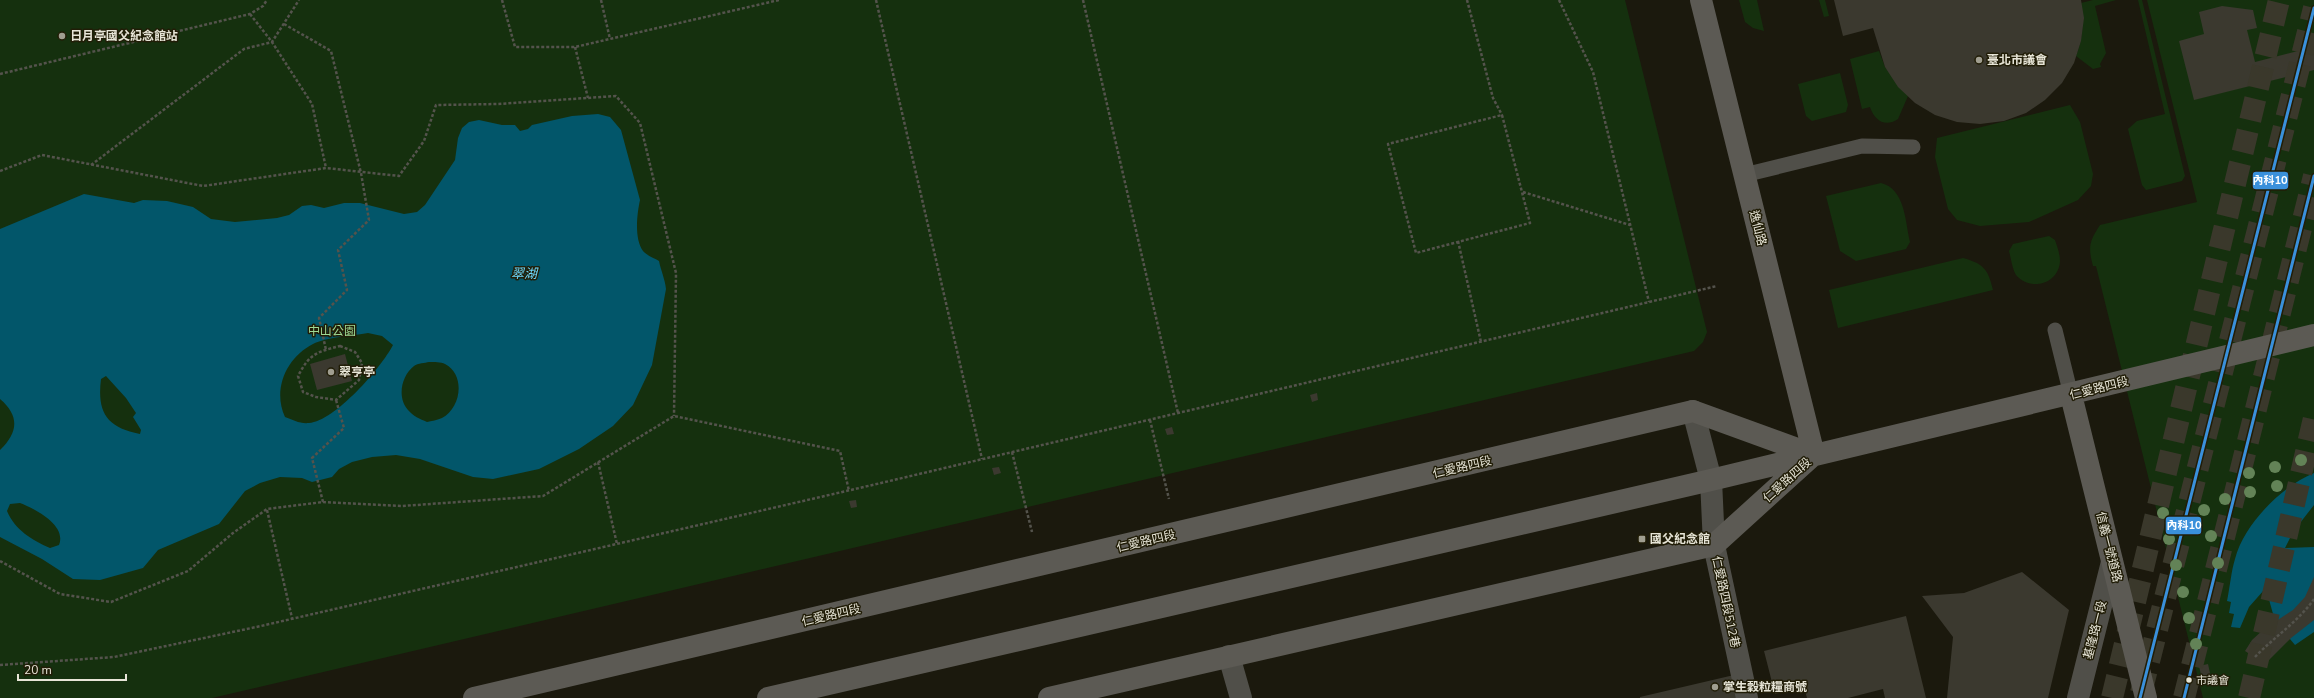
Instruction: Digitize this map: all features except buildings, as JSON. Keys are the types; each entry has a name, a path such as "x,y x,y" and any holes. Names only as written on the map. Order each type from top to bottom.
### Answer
{"main road":[{"name":"逸仙路","path":"1701,0 1814,455"},
{"name":"仁愛路四段","path":"768,698 1711,480 2071,395 2314,335"},
{"name":"信義一號道路","path":"2071,395 2146,698"},
{"name":"仁愛路四段","path":"474,698 1693,411 1814,455"},
{"name":"仁愛路四段","path":"1049,698 1714,545 1814,455"}],"street":[{"name":"仁愛路四段512巷","path":"1693,411 1711,480 1714,545 1748,698"},
{"name":"基隆路一段","path":"2078,698 2112,562"},
{"path":"1229,656 1241,698"}],"lane":[{"path":"1744,175 1862,146 1913,147"},
{"path":"2055,330 2071,395"}],"path":[{"path":"0,74 250,14 263,6 267,0"},
{"path":"91,165 244,49 272,42 299,0"},
{"path":"502,0 515,47 575,47 779,0"},
{"path":"601,0 610,39"},
{"path":"876,0 982,459"},
{"path":"1083,0 1178,413"},
{"path":"1467,0 1493,98 1502,115 1530,222 1416,252 1388,144 1502,115"},
{"path":"1559,0 1593,72 1649,302"},
{"path":"250,14 272,42 312,104 326,168"},
{"path":"284,24 331,51 361,173 369,220 338,250 347,290 319,318 326,350"},
{"path":"575,47 588,98"},
{"path":"0,170 42,155 203,186 326,168 399,176 424,141 436,105 498,104 616,96 640,123 676,272 674,416"},
{"path":"1523,192 1630,225"},
{"path":"1458,241 1481,342"},
{"path":"0,665 114,657 292,618 849,491 1718,286"},
{"path":"340,346 355,352 362,363 359,380 336,400 316,398 303,392 298,376 304,364 316,352 340,346"},
{"path":"323,502 312,458 344,428 336,400"},
{"path":"0,561 60,594 111,602 188,571 233,533 267,510 323,502 402,506 543,496 674,416 840,451 849,491"},
{"path":"1150,420 1170,499"},
{"path":"1012,452 1032,532"},
{"path":"598,462 617,544"},
{"path":"267,510 292,618"},
{"path":"2255,657 2271,640 2302,616 2314,599"}],"green space":[{"name":"中山公園","path":"0,0 1625,0 1707,332 1703,342 1694,351 212,698 0,698"},
{"path":"1739,0 1757,0 1764,31 1753,28 1745,22"},
{"path":"1819,0 1825,0 1829,16 1824,17"},
{"path":"2093,0 2116,0 2095,6 2106,53 2100,64 2101,67 2093,69 2076,56 2082,30 2081,3"},
{"path":"2138,0 2142,0 2185,176 2182,181 2146,190 2142,185 2128,129 2137,121 2165,114"},
{"path":"2147,0 2314,0 2314,698 2203,698 2096,266 2093,266 2091,259 2090,245 2100,225 2197,202"},
{"path":"1879,51 1885,67 1908,96 1898,119 1889,123 1884,123 1877,119 1870,107 1862,109 1850,59"},
{"path":"1840,73 1848,105 1846,112 1812,121 1806,116 1798,84"},
{"path":"2070,105 2080,122 2093,174 2091,186 2078,200 2029,222 1980,226 1957,220 1948,209 1935,157 1937,138"},
{"path":"1881,183 1889,186 1895,192 1903,206 1910,242 1906,249 1856,261 1840,251 1826,196"},
{"path":"2049,236 2055,240 2060,256 2058,269 2055,275 2043,283 2029,283 2022,280 2016,275 2009,251 2013,244"},
{"path":"1963,258 1984,268 1987,272 1993,290 1838,328 1829,290"}],"water":[{"name":"翠湖","path":"598,114 610,117 621,130 640,200 637,219 638,240 644,252 659,261 666,289 652,365 633,405 613,426 579,449 539,469 493,479 473,477 420,459 396,455 372,457 352,462 339,469 332,477 312,482 302,478 280,477 260,483 245,491 219,524 158,550 143,568 100,580 73,579 42,559 0,537 0,450 6,444 13,431 14,418 6,405 0,399 0,229 84,194 134,203 143,200 167,201 193,207 211,219 235,222 277,218 289,215 302,206 311,205 324,208 344,203 360,203 404,214 417,212 425,205 455,160 458,138 462,128 469,122 479,120 502,125 515,125 520,131 528,129 532,125 572,116","holes":["368,333 382,336 393,345 368,379 344,404 331,413 320,420 309,423 297,422 285,417 281,406 280,396 281,385 289,365 296,357 313,344 332,338","427,362 445,364 452,369 458,383 457,399 453,407 442,418 427,422 414,416 408,410 402,399 402,387 406,375 414,366","106,376 126,398 136,413 133,417 141,430 140,434 119,427 106,416 101,401 101,379","20,503 34,509 48,519 58,531 60,538 59,545 50,548 37,542 19,529 10,518 7,511 10,504"]},
{"path":"2314,473 2314,505 2293,532 2285,548 2314,547 2314,632 2295,645 2275,621 2268,596 2264,590 2249,607 2240,628 2231,627 2234,614 2229,613 2231,602 2227,601 2232,569 2240,546 2247,533 2266,508 2277,497 2289,487"}],"tunnel":[{"path":"2112,698 2279,0"},
{"path":"2141,693 2314,8"},
{"path":"2184,698 2314,176"},
{"path":"2249,698 2314,418"}],"transit line":[{"name":"內科10","path":"2140,698 2314,8"},
{"name":"內科10","path":"2184,698 2314,176"}],"place":[{"name":"日月亭國父紀念館站","path":"62,36"},
{"name":"臺北市議會","path":"1979,60"},
{"name":"翠亨亭","path":"331,372"},
{"name":"國父紀念館","path":"1642,539"},
{"name":"市議會","path":"2189,680"},
{"name":"掌生穀粒糧商號","path":"1715,687"}]}
